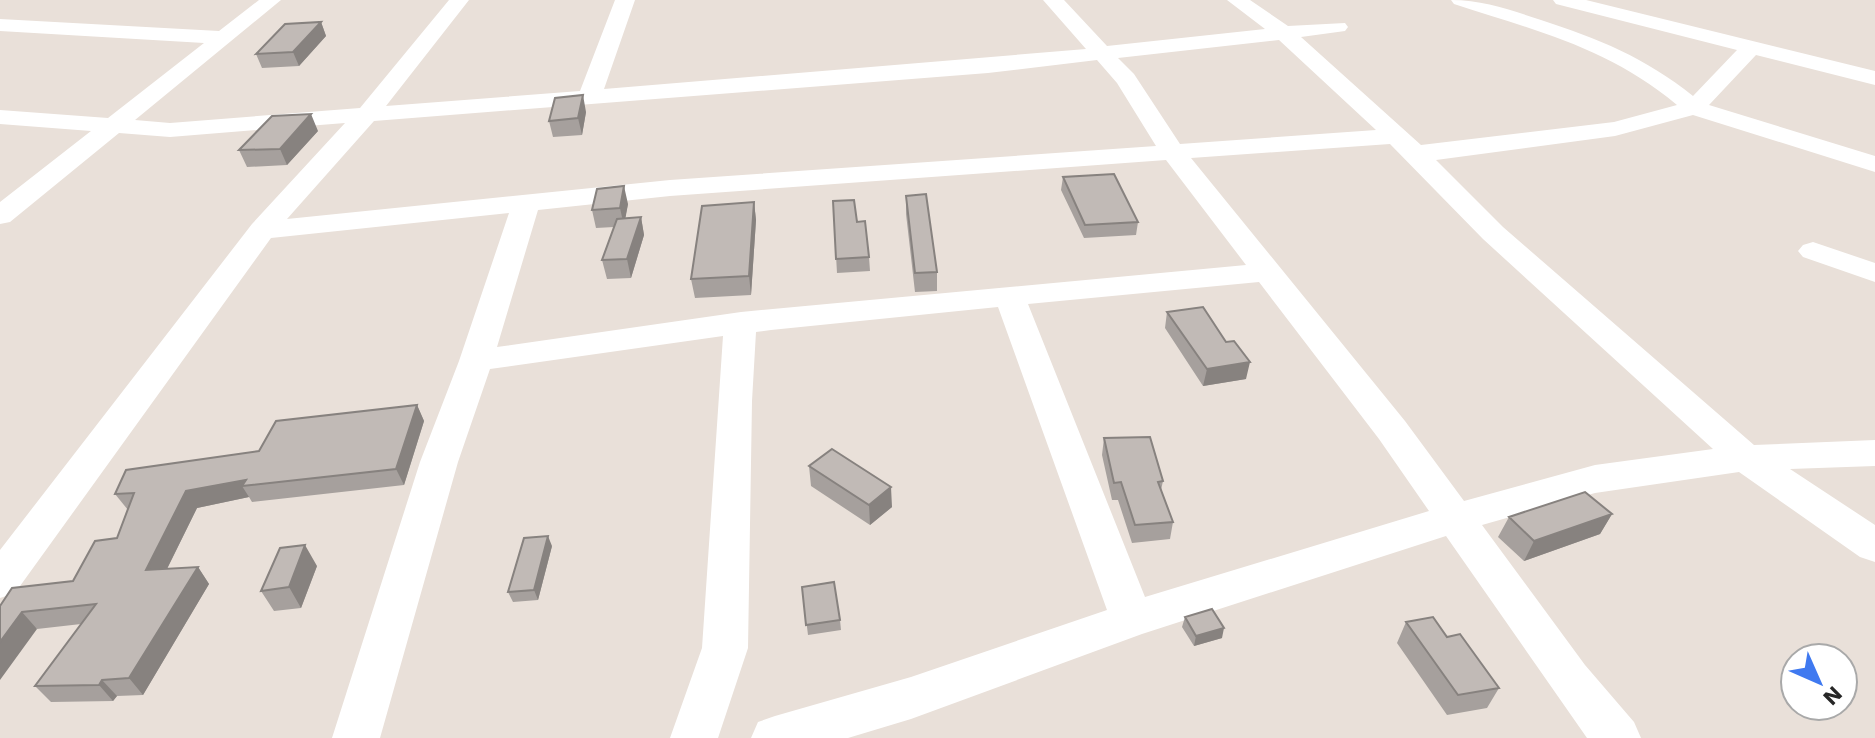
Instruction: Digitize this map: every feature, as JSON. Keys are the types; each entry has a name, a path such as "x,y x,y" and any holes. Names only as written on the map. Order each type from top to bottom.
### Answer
{"street":[{"path":"5,208 271,0"},
{"path":"0,581 262,230 369,112 459,0"},
{"path":"590,96 625,0"},
{"path":"1053,0 1069,21 1103,52 1151,114 1172,151 1392,430 1569,679 1617,738"},
{"path":"1237,0 1285,34 1405,145 1493,233 1746,458 1875,546"},
{"path":"1461,0 1601,46 1655,76 1694,108 1875,164"},
{"path":"1563,0 1875,78"},
{"path":"0,25 225,38"},
{"path":"0,117 170,130 369,112 988,66 1338,27"},
{"path":"262,230 670,188 1172,151 1405,145 1457,151 1615,129 1694,108 1752,47"},
{"path":"356,738 439,462 476,361 526,203"},
{"path":"1813,251 1875,273"},
{"path":"476,361 624,336 741,322 1266,272"},
{"path":"1010,297 1132,619"},
{"path":"694,738 725,648 734,401 741,322"},
{"path":"775,738 911,698 1132,619 1456,518 1595,479 1746,458 1875,453"}],"building":[{"path":"321,22 293,52 256,54 285,24"},
{"path":"583,95 578,118 549,121 555,98"},
{"path":"311,114 280,149 239,150 272,116"},
{"path":"1114,174 1138,222 1085,225 1063,177"},
{"path":"624,186 620,208 592,210 597,189"},
{"path":"926,194 937,272 915,273 906,196"},
{"path":"854,200 857,222 865,221 869,257 836,259 833,201"},
{"path":"754,202 749,276 691,279 702,206"},
{"path":"641,217 627,259 602,260 617,219"},
{"path":"1203,307 1226,342 1234,341 1250,362 1207,369 1167,312"},
{"path":"417,405 396,469 242,486 246,480 186,491 146,570 198,567 129,678 102,680 99,685 35,686 96,604 22,612 0,642 0,606 12,588 73,581 95,541 117,538 134,493 115,494 126,470 259,451 276,421"},
{"path":"1150,437 1163,481 1158,482 1173,522 1135,525 1121,482 1114,483 1104,438"},
{"path":"832,449 891,487 869,505 809,466"},
{"path":"1585,492 1612,514 1534,541 1509,517"},
{"path":"548,536 534,590 508,592 524,538"},
{"path":"305,545 289,587 261,591 280,548"},
{"path":"834,582 840,620 806,625 802,587"},
{"path":"1212,609 1224,628 1196,636 1185,617"},
{"path":"1433,617 1447,637 1460,634 1499,688 1458,695 1406,622"}]}
